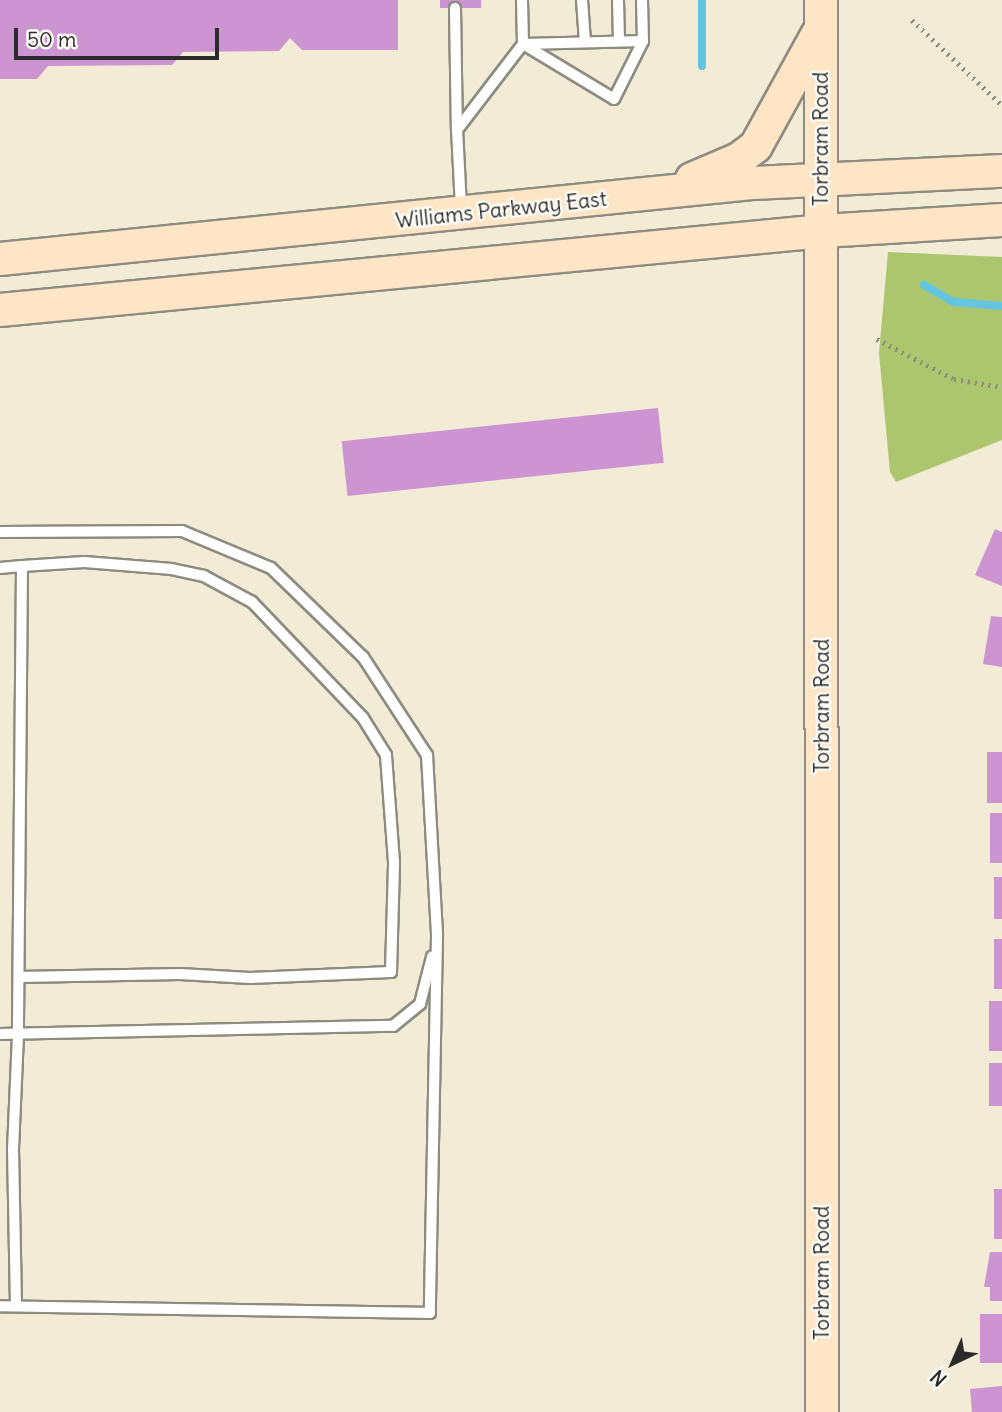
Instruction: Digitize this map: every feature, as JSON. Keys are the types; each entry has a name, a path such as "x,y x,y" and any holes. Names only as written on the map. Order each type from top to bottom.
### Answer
{"main road":[{"name":"Torbram Road","path":"821,14 822,1412"},
{"path":"654,194 739,159 756,146 821,14"},
{"name":"Williams Parkway East","path":"0,259 754,183 820,182 1002,171"},
{"path":"0,310 823,231 1002,220"}],"lane":[{"path":"457,130 523,44 522,0"},
{"path":"582,0 585,43"},
{"path":"618,0 619,41"},
{"path":"523,44 614,99 643,41 642,0"},
{"path":"455,8 457,130 462,214"},
{"path":"523,44 643,41"},
{"path":"0,532 182,531 271,568 363,657 427,755 437,936 430,1313 0,1306"},
{"path":"0,568 84,562 172,569 204,576 252,602 363,718 386,755 394,862 391,972 250,978 180,974 19,977"},
{"path":"16,1306 13,1149 19,977 22,566"},
{"path":"0,1034 393,1026 420,1004 437,936"}],"path":[{"path":"912,19 1002,105"},
{"path":"877,339 954,379 1002,387"}],"green space":[{"path":"888,252 1002,257 1002,440 896,482 890,472 879,353"}],"building":[{"path":"0,0 398,0 398,50 302,50 290,38 279,51 183,52 172,65 48,66 37,79 0,79"},
{"path":"440,0 481,0 481,8 440,8"},
{"path":"658,408 664,463 347,496 342,441"},
{"path":"995,529 1002,532 1002,586 975,575"},
{"path":"991,616 1002,617 1002,667 983,664"},
{"path":"987,752 1002,752 1002,803 987,803"},
{"path":"990,813 1002,813 1002,863 990,863"},
{"path":"994,877 1002,877 1002,919 994,919"},
{"path":"994,939 1002,939 1002,989 994,989"},
{"path":"989,1001 1002,1001 1002,1051 989,1051"},
{"path":"989,1063 1002,1063 1002,1106 989,1106"},
{"path":"994,1189 1002,1189 1002,1239 994,1239"},
{"path":"990,1252 1002,1252 1002,1301 990,1301 990,1287 984,1287"},
{"path":"980,1314 1002,1314 1002,1363 980,1363"},
{"path":"1002,1386 1002,1412 972,1412 970,1389"}],"waterway":[{"path":"702,0 702,66"},
{"path":"924,285 954,302 1002,306"}]}
